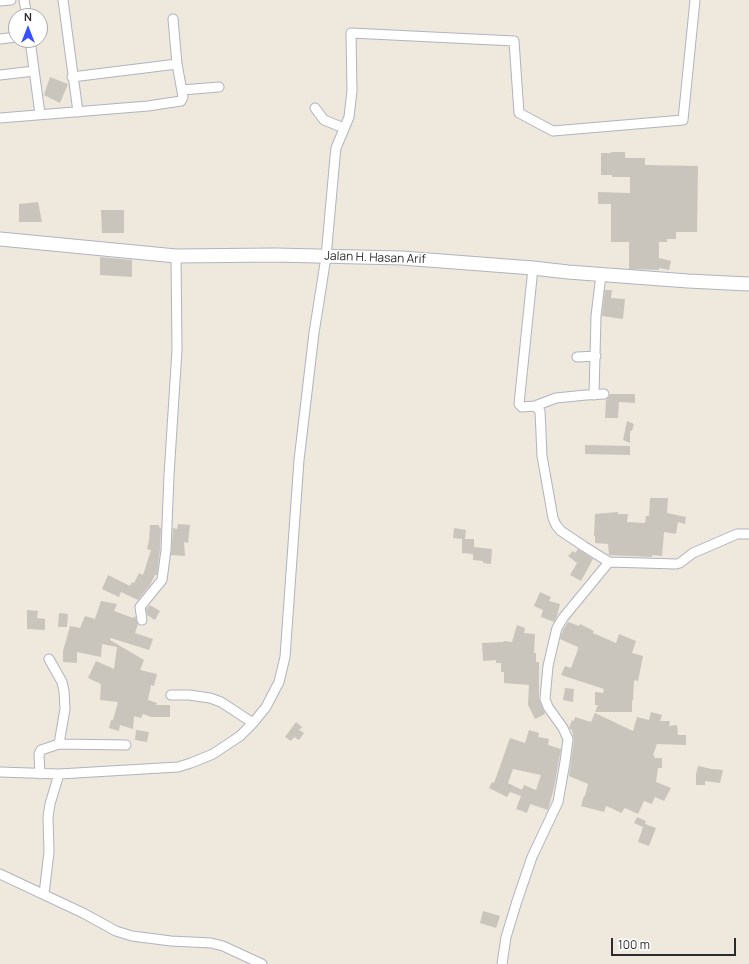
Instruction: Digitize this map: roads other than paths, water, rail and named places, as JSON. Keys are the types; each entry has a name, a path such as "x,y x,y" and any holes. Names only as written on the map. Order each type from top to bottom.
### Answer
{"main road":[{"name":"Jalan H. Hasan Arif","path":"0,239 176,256 324,256 402,258 601,275 749,284"}],"street":[{"path":"0,1 11,0"},
{"path":"62,0 78,112"},
{"path":"0,772 40,770 59,774 178,767 191,764 223,749 240,736 251,721 266,707 279,682 285,657 299,460 336,148 349,117 352,91 351,33 514,41 519,113 553,131 683,120 695,0"},
{"path":"0,118 148,106 179,102 182,98 182,90 177,64 173,19"},
{"path":"31,48 40,114"},
{"path":"72,77 177,64"},
{"path":"0,75 34,71"},
{"path":"182,90 219,87"},
{"path":"315,108 324,120 344,128"},
{"path":"142,620 140,607 162,580 166,557 177,350 176,256"},
{"path":"533,268 519,404 522,407 535,406 556,398 604,394"},
{"path":"594,395 596,316 601,275"},
{"path":"577,357 596,356"},
{"path":"535,406 540,410 542,456 554,523 567,535 609,562 676,564 680,563 692,553 737,534 749,534"},
{"path":"502,964 506,937 517,901 530,864 558,802 565,762 568,739 563,728 548,707 545,699 548,666 557,628 609,562"},
{"path":"49,660 62,682 64,691 65,709 59,744"},
{"path":"171,695 189,695 210,698 221,702 251,721"},
{"path":"40,770 39,754 41,750 59,744 126,745"},
{"path":"44,894 49,852 48,817 50,804 59,774"},
{"path":"0,874 83,913 116,931 132,936 171,942 210,943 223,946 262,964"}]}
